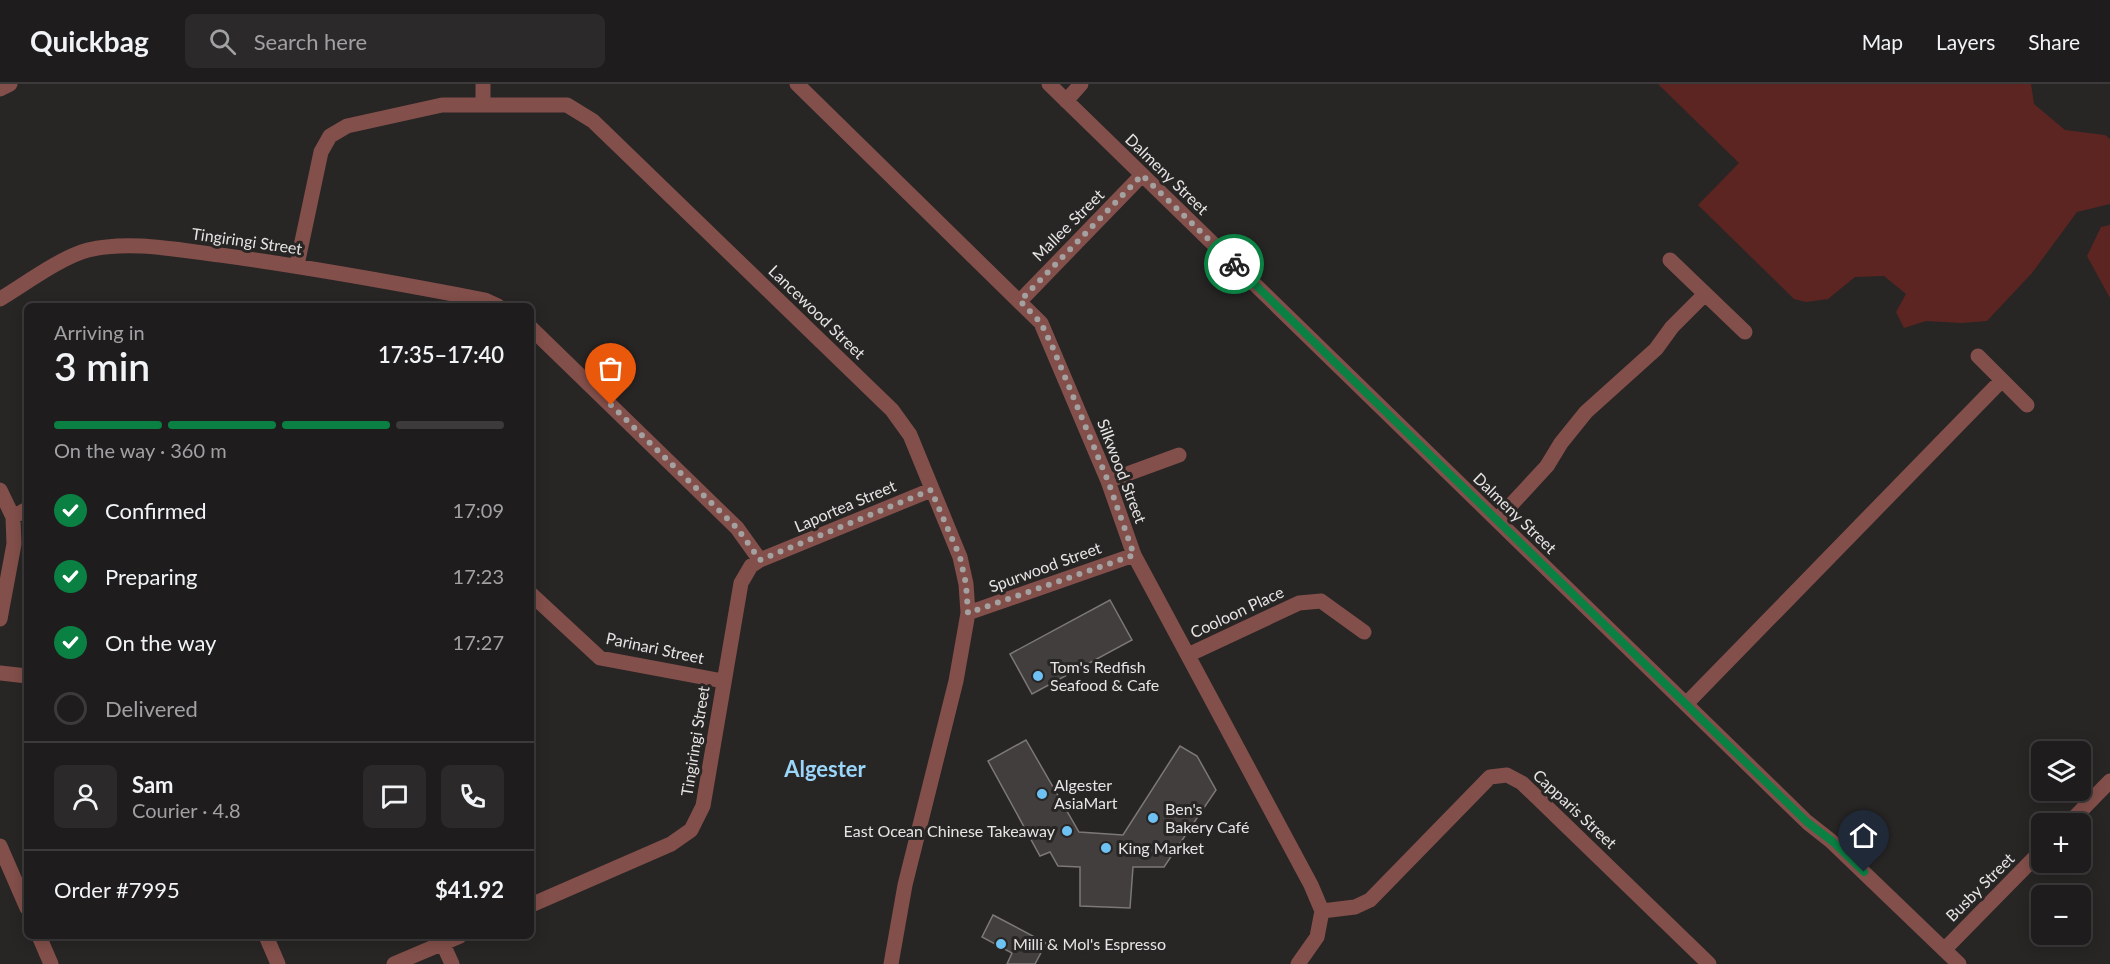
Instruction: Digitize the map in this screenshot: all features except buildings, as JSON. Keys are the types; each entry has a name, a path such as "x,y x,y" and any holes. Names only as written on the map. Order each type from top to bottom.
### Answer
{"street":[{"path":"0,89 10,84"},
{"path":"483,84 483,104"},
{"name":"Silkwood Street","path":"797,84 1041,323 1108,481 1134,555 1311,885 1322,911"},
{"name":"Dalmeny Street","path":"1049,84 1807,822 1832,841 1959,964"},
{"path":"1066,101 1081,84"},
{"name":"Lancewood Street","path":"297,265 321,152 330,136 347,126 442,105 567,105 593,121 892,410 910,435 960,557 966,584 968,613 956,681 905,885 891,964"},
{"name":"Mallee Street","path":"1020,301 1142,175"},
{"name":"Tingiringi Street","path":"0,299 65,260 87,250 123,246 166,248 297,265 492,303"},
{"path":"1670,260 1745,332"},
{"path":"1497,520 1547,466 1561,443 1586,412 1656,350 1672,327 1706,294"},
{"path":"534,331 766,558"},
{"path":"1978,356 2027,405"},
{"path":"1686,704 2002,380"},
{"path":"1108,481 1179,455"},
{"path":"0,490 13,518 14,543 0,619"},
{"name":"Laportea Street","path":"766,558 931,490"},
{"path":"13,518 24,511"},
{"name":"Spurwood Street","path":"968,613 1134,555"},
{"name":"Tingiringi Street","path":"534,904 671,844 691,830 702,806 741,584 750,566 766,558"},
{"name":"Parinari Street","path":"534,597 600,658 723,681"},
{"name":"Cooloon Place","path":"1188,656 1299,603 1321,601 1364,632"},
{"path":"0,673 24,676"},
{"name":"Capparis Street","path":"1322,911 1355,907 1370,900 1490,777 1507,775 1522,783 1709,964"},
{"path":"2079,813 2110,781"},
{"path":"0,846 24,902"},
{"name":"Busby Street","path":"1944,950 2031,861"},
{"path":"1298,964 1317,937 1322,911"},
{"path":"40,939 51,964"},
{"path":"267,939 278,964"},
{"path":"394,964 454,939"},
{"path":"443,944 452,964"}],"shaded area":[{"path":"1658,84 2031,84 2034,104 2065,130 2105,135 2110,139 2110,204 2077,212 2032,273 1987,321 1962,323 1926,321 1904,328 1896,312 1906,294 1884,276 1855,277 1828,299 1806,302 1794,299 1698,205 1739,163"},
{"path":"2110,225 2110,298 2087,256 2101,227"}],"way so far":[{"path":"611,405 737,528 760,560 931,490 960,557 966,584 968,613 1134,555 1118,506 1053,348 1041,323 1020,301 1142,175 1234,264"}],"place":[{"name":"Tom's Redfish Seafood & Cafe","path":"1038,676"},
{"name":"Algester AsiaMart","path":"1042,794"},
{"name":"Ben's Bakery Café","path":"1153,818"},
{"name":"East Ocean Chinese Takeaway","path":"1067,831"},
{"name":"King Market","path":"1106,848"},
{"name":"Milli & Mol's Espresso","path":"1001,944"}],"district":[{"name":"Algester","path":"825,769"}],"route":[{"path":"1234,264 1807,822 1832,841 1864,872"}]}
